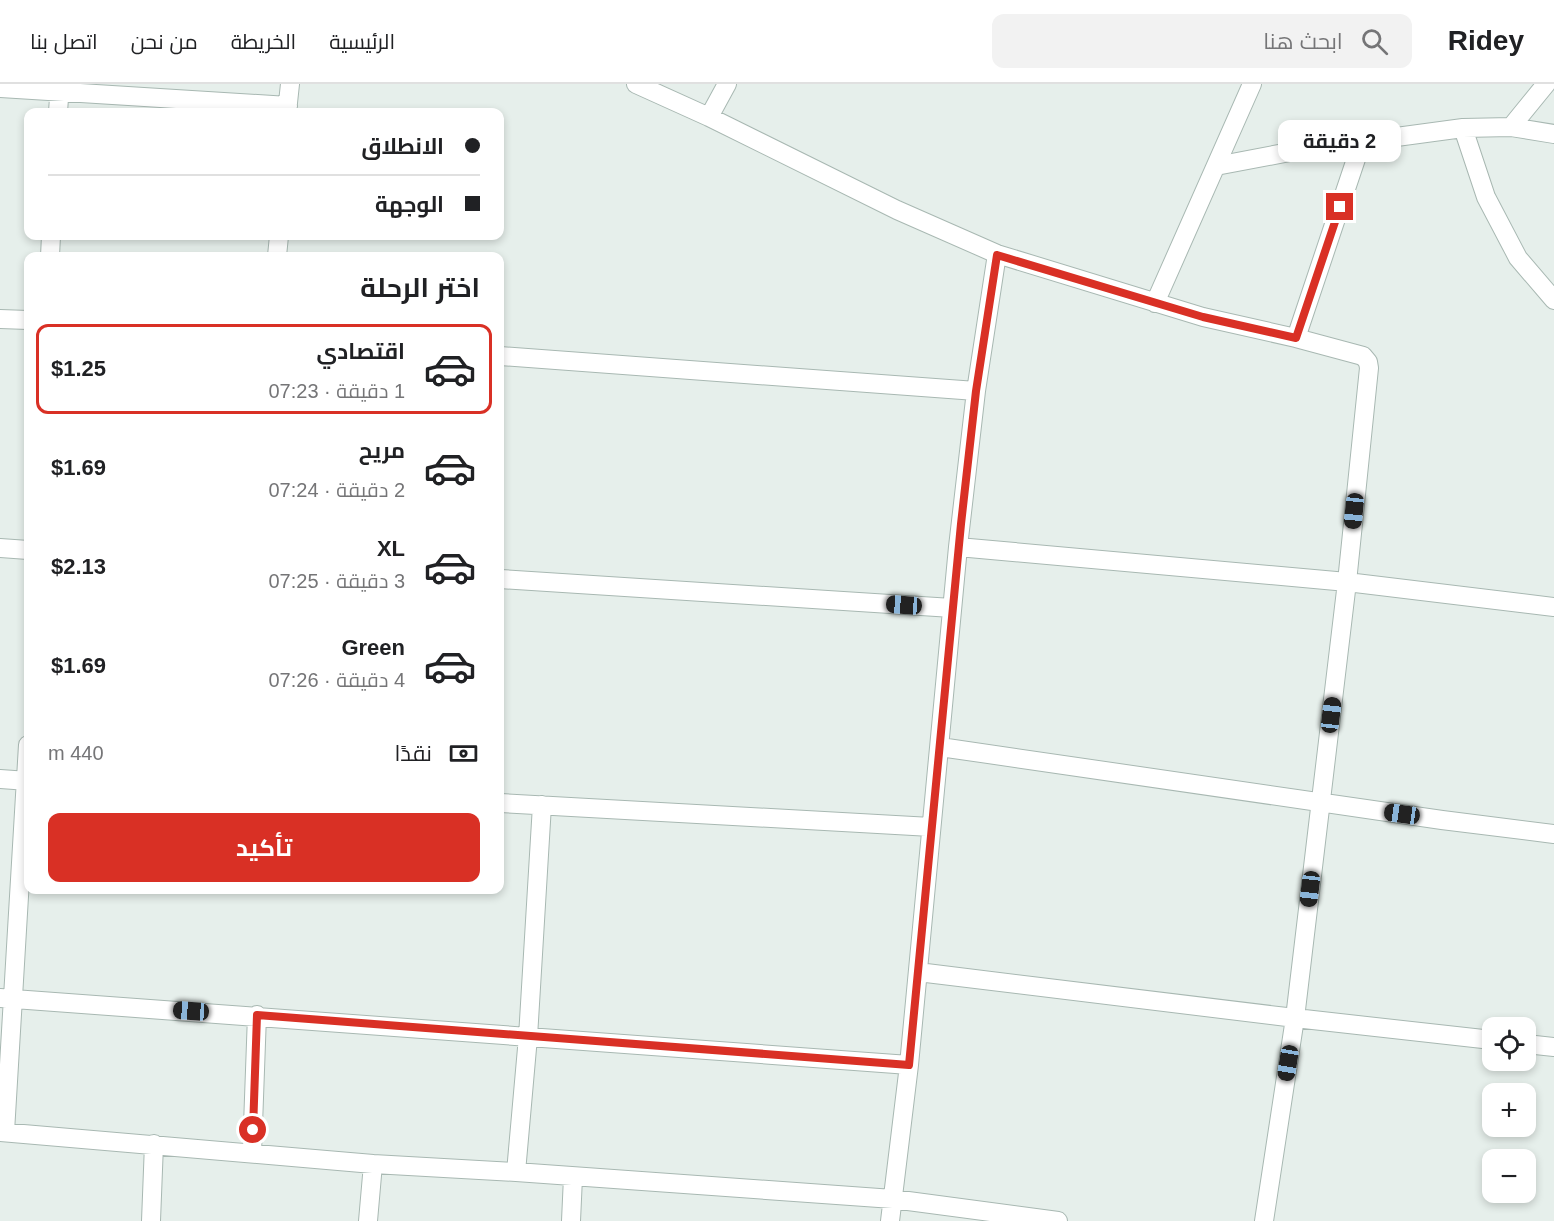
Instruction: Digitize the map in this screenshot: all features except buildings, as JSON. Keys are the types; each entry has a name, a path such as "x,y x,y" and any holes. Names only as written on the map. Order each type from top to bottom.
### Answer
{"street":[{"path":"288,108 290,84"},
{"path":"636,84 709,117 897,210 997,255 1203,317 1364,356 1368,362 1347,582 1295,1018 1264,1221"},
{"path":"709,117 727,84"},
{"path":"1155,303 1252,84"},
{"path":"1511,127 1546,84"},
{"path":"0,88 60,87 278,108"},
{"path":"58,108 60,87"},
{"path":"1216,166 1300,150 1463,128 1511,127 1554,134"},
{"path":"1463,128 1485,197 1518,258 1554,300"},
{"path":"1296,338 1362,141"},
{"path":"890,1221 909,1065 958,547 976,391 997,255"},
{"path":"0,319 24,320"},
{"path":"504,356 976,391"},
{"path":"958,547 1347,582 1554,607"},
{"path":"0,548 24,550"},
{"path":"504,579 952,608"},
{"path":"940,747 1320,803 1554,834"},
{"path":"0,779 24,781"},
{"path":"504,803 931,827"},
{"path":"516,1172 528,1037 542,805"},
{"path":"24,822 7,998 3,1132 373,1164 893,1199 1058,1221"},
{"path":"918,972 1482,1039"},
{"path":"7,998 909,1065"},
{"path":"252,1153 257,1015"},
{"path":"1536,1045 1554,1047"},
{"path":"151,1221 154,1144"},
{"path":"368,1221 373,1164"},
{"path":"571,1221 573,1177"}],"route":[{"path":"253,1130 257,1015 909,1065 961,524 976,391 997,255 1203,317 1296,338 1340,207"}]}
